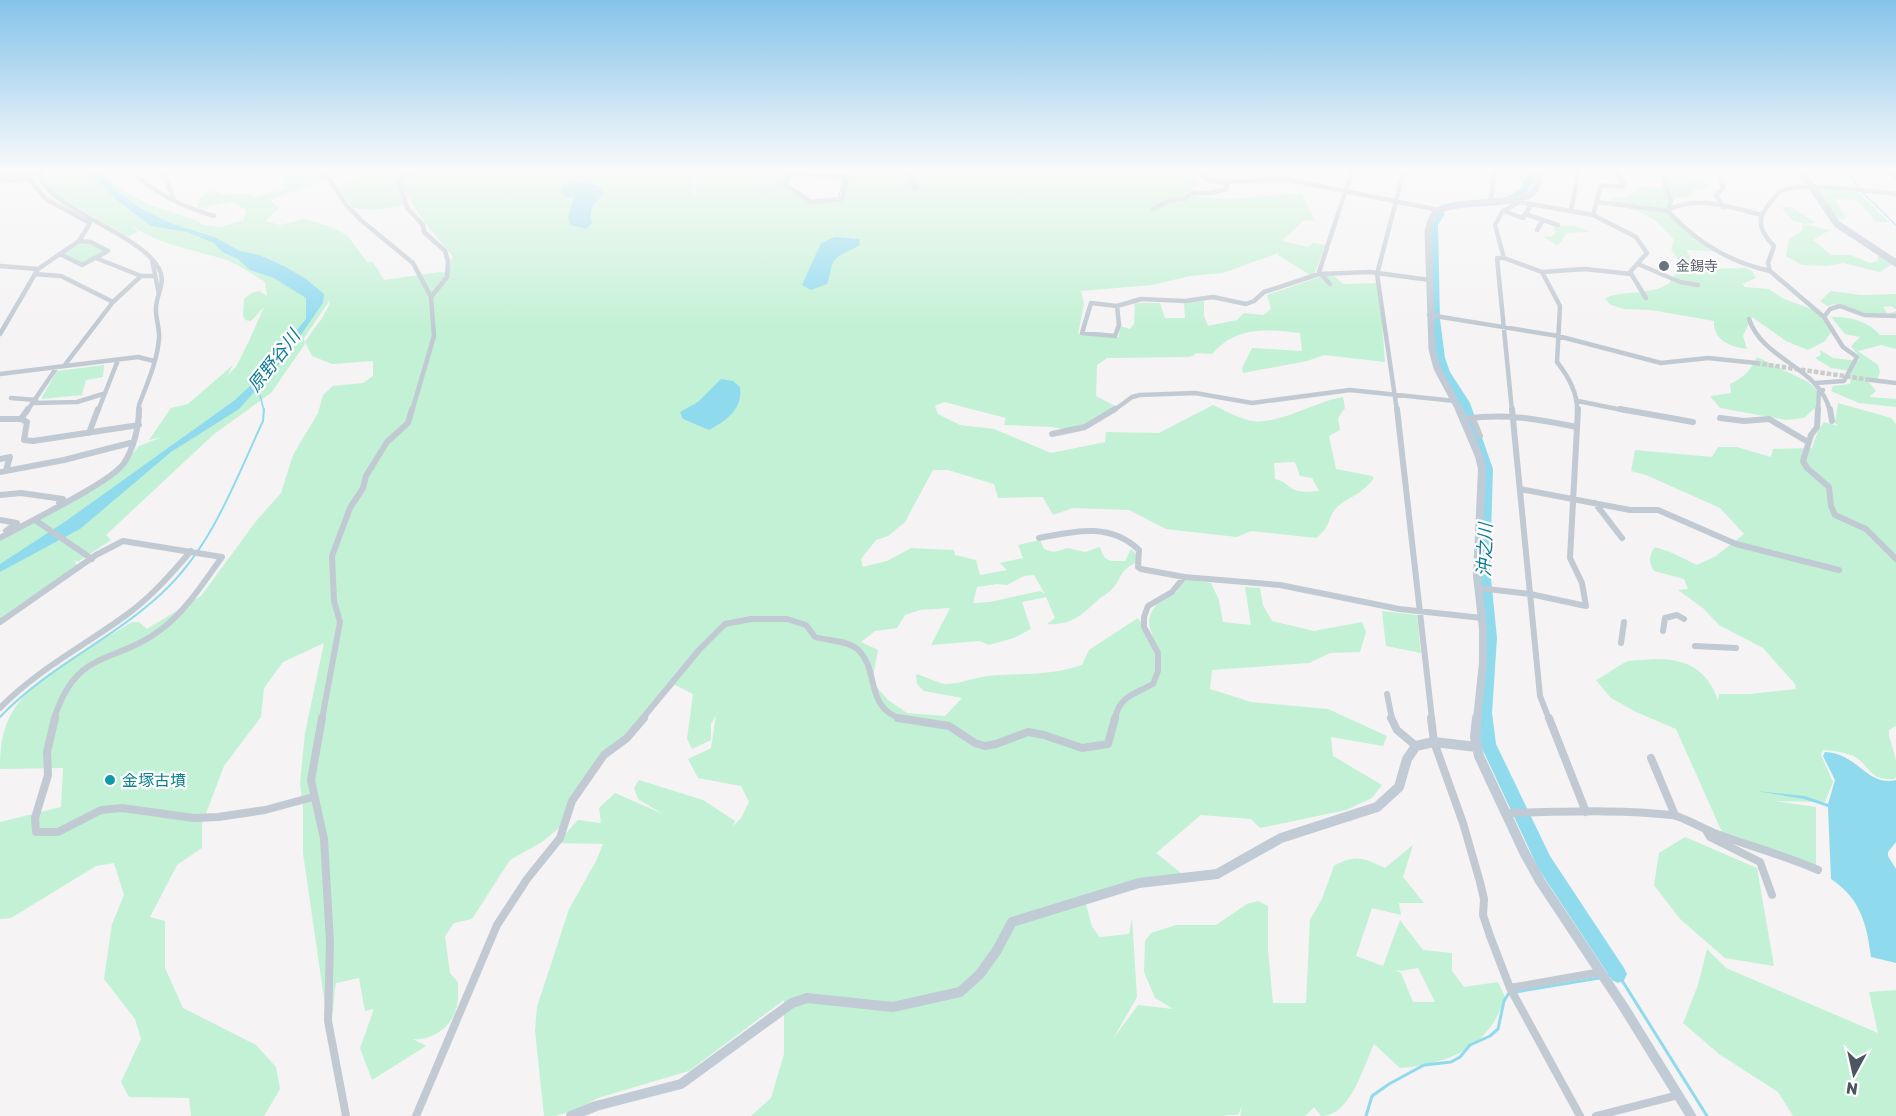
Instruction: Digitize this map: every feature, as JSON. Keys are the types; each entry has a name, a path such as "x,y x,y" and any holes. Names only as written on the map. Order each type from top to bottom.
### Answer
{"street":[{"path":"0,334 36,272 79,241 89,223"},
{"path":"0,536 37,521 116,471 123,464 139,425 139,405 154,367 158,346 156,306 163,281 162,273 152,258 132,241 102,223"},
{"path":"346,1116 328,1021 330,942 324,839 310,780 340,622 334,601 332,556 350,508 363,488 366,476 387,442 408,423 433,346 434,336 431,297 413,263 365,223"},
{"path":"421,223 424,232 445,251 448,261 447,277 431,297"},
{"path":"1320,274 1335,223"},
{"path":"1389,223 1377,272 1404,458 1434,742 1463,823 1480,882 1484,899 1483,915 1510,987 1580,1116"},
{"path":"1430,223 1429,315 1434,360 1441,378 1480,436"},
{"path":"1497,223 1504,258"},
{"path":"1537,230 1542,223"},
{"path":"1553,223 1558,225"},
{"path":"1611,223 1626,230 1641,242 1647,253 1646,257 1632,268 1631,274 1646,298"},
{"path":"1682,223 1699,240 1721,254 1746,266 1770,271 1824,316 1843,347 1851,351 1857,360 1844,381 1816,383"},
{"path":"1761,223 1763,235 1774,246 1768,264 1770,271"},
{"path":"1836,223 1896,263"},
{"path":"60,254 81,265 108,251 91,242 79,241"},
{"path":"96,258 141,276 154,276"},
{"path":"152,258 159,294"},
{"path":"1586,812 1540,696 1497,258 1504,258 1542,272 1585,269 1631,274"},
{"path":"1638,264 1681,283 1698,285"},
{"path":"0,266 16,266 61,276 113,302"},
{"path":"1118,306 1119,325 1115,336 1082,333 1089,304 1118,306 1141,299 1176,302 1213,297 1246,304 1254,301 1264,292 1320,274 1377,272 1430,280"},
{"path":"1478,588 1530,594 1586,606 1582,583 1570,558 1578,402 1567,374 1557,362 1560,344 1556,325 1559,302 1542,272"},
{"path":"1320,274 1330,284"},
{"path":"21,419 113,302 141,276"},
{"path":"1824,316 1830,309 1840,306 1864,315 1896,316"},
{"path":"1429,315 1558,336 1661,363 1708,358 1755,363"},
{"path":"1749,319 1758,337 1822,390 1830,407 1832,421"},
{"path":"140,357 158,346"},
{"path":"0,374 140,357 154,361"},
{"path":"89,433 118,360"},
{"path":"1871,380 1896,382"},
{"path":"1052,434 1071,433 1093,424 1132,397 1140,395 1195,393 1252,404 1350,390 1455,401"},
{"path":"1822,390 1819,392 1821,404 1815,415 1816,427 1808,442 1803,461 1807,468 1829,488 1831,506 1835,515 1866,529 1896,559"},
{"path":"11,398 77,402 103,394"},
{"path":"1578,402 1693,422"},
{"path":"1468,419 1486,415 1513,416 1577,427"},
{"path":"1720,418 1744,421 1769,419 1808,442"},
{"path":"0,419 21,419 27,422 24,440 139,425"},
{"path":"1468,419 1482,469 1478,588 1482,618 1483,663 1475,737 1477,747 1524,852 1546,890 1601,972 1691,1116"},
{"path":"3,471 64,460 130,443"},
{"path":"0,459 10,457 3,471"},
{"path":"1520,489 1630,510 1659,510 1736,544 1839,570"},
{"path":"0,495 21,493 63,499 34,517 92,559"},
{"path":"1595,503 1622,538"},
{"path":"0,520 17,523 0,536"},
{"path":"1039,538 1079,531 1114,532 1127,539 1138,550 1138,567 1141,569 1184,577 1280,585 1420,612 1482,618"},
{"path":"0,622 92,559 123,541 222,557 183,610 154,635 128,650 84,667 71,681 58,706 51,731 47,756 49,772 33,823 36,832 58,832 101,810 122,808 194,818 218,817 265,810 313,797"},
{"path":"0,708 19,688 129,613 157,591 191,551"},
{"path":"416,1116 497,925 527,879 560,838 572,801 604,755 627,738 699,650 725,624 751,619 787,619 806,625 815,637 852,645 865,660 877,698 883,708 896,718 950,726 974,742 986,746 1001,743 1025,732 1040,733 1075,746 1090,748 1108,744 1113,736 1116,714 1123,700 1153,684 1158,671 1158,653 1144,627 1144,617 1148,606 1172,592 1184,577"},
{"path":"1663,631 1665,618 1677,615 1684,619"},
{"path":"1621,644 1624,622"},
{"path":"1695,646 1736,648"},
{"path":"1387,694 1391,722 1395,730 1416,746"},
{"path":"571,1116 596,1106 681,1084 792,1002 807,998 892,1007 960,992 980,974 998,950 1012,922 1026,915 1139,883 1217,874 1281,838 1377,807 1399,787 1407,759 1416,746 1434,742 1477,747"},
{"path":"1651,758 1675,816"},
{"path":"1506,813 1586,812 1675,816 1751,847 1785,855 1818,870"},
{"path":"1706,830 1710,837 1760,862 1772,894"},
{"path":"1510,987 1601,972"},
{"path":"1596,1116 1678,1095"}],"green space":[{"path":"104,223 200,223 221,227 234,223 280,225 319,223 347,235 367,262 373,262 384,280 446,273 453,257 425,223 1301,223 1282,241 1309,247 1313,243 1326,245 1314,274 1310,275 1278,253 1223,273 1190,276 1152,285 1081,291 1084,304 1078,334 1119,337 1120,326 1130,329 1134,324 1135,303 1160,303 1165,318 1185,318 1184,303 1204,301 1204,316 1208,326 1237,320 1244,313 1263,315 1271,309 1267,295 1331,273 1343,284 1379,283 1385,362 1324,355 1307,361 1243,373 1242,368 1252,348 1302,351 1300,333 1252,332 1231,338 1212,354 1197,353 1190,357 1107,358 1097,365 1096,396 1115,406 1098,419 1070,430 1004,425 1006,418 944,402 935,406 938,414 960,425 994,429 1051,453 1105,442 1106,432 1159,433 1213,405 1239,417 1258,421 1282,417 1343,397 1345,408 1338,418 1340,430 1329,436 1336,469 1374,478 1361,491 1337,507 1321,534 1316,538 1251,531 1237,537 1166,529 1129,510 1073,508 1053,515 1043,497 998,498 994,484 948,470 933,470 905,522 888,536 876,540 861,559 863,567 887,561 911,548 954,550 955,555 976,560 980,575 1007,570 1000,563 1023,558 1018,545 1040,540 1044,549 1054,552 1068,548 1085,552 1100,547 1104,556 1112,561 1125,561 1131,549 1137,555 1135,563 1124,571 1111,590 1070,621 1047,624 1055,618 1046,597 1022,602 1031,629 1014,638 989,645 980,641 931,645 950,608 920,610 905,615 897,628 875,631 861,642 878,650 872,682 888,700 907,713 945,716 962,698 924,691 917,684 916,674 946,684 987,676 1047,673 1070,669 1082,665 1089,650 1138,618 1154,643 1149,622 1150,616 1156,605 1177,592 1182,579 1211,583 1219,600 1223,622 1251,625 1245,587 1260,588 1263,605 1272,621 1314,631 1362,622 1366,632 1360,652 1330,653 1309,663 1212,670 1210,689 1251,702 1328,709 1387,736 1383,746 1331,737 1333,756 1382,785 1372,798 1346,810 1260,828 1251,819 1201,815 1156,853 1186,877 1085,900 1092,927 1100,937 1129,934 1132,918 1137,997 1113,1039 1138,1005 1173,1009 1155,998 1144,972 1145,941 1151,933 1176,925 1216,925 1247,904 1258,901 1268,906 1268,950 1273,1003 1306,1003 1310,920 1322,899 1334,866 1348,860 1360,859 1385,868 1413,845 1403,877 1424,903 1399,903 1401,915 1372,908 1356,956 1383,966 1400,920 1423,950 1452,953 1452,971 1464,987 1498,982 1505,997 1498,1014 1489,1029 1465,1050 1435,1062 1400,1068 1374,1044 1355,1089 1348,1099 1331,1114 1321,1116 1314,1107 1305,1116 1240,1116 1242,1106 1238,1115 1223,1115 1228,1116 751,1116 771,1098 784,1054 784,1000 689,1071 598,1098 576,1110 555,1116 544,1116 535,1031 537,1007 569,909 603,844 557,843 578,820 601,823 599,808 615,793 663,814 638,799 634,788 639,780 703,800 735,821 733,826 741,818 749,802 741,786 698,778 688,759 711,748 716,715 711,724 711,740 692,749 687,739 693,694 675,685 658,699 627,738 604,755 572,801 565,823 542,842 510,860 472,919 454,923 445,936 450,973 458,982 457,1005 452,1018 438,1033 426,1038 413,1039 426,1046 372,1080 360,1048 374,1009 365,1011 359,978 336,983 331,1019 326,1012 303,853 303,807 300,783 305,733 324,643 283,662 264,688 261,717 224,766 202,824 202,848 177,865 150,917 165,921 165,968 183,1008 256,1045 276,1067 280,1089 264,1116 191,1116 189,1098 129,1097 121,1082 141,1039 135,1019 104,979 112,924 124,895 114,863 96,866 11,918 0,919 0,822 61,807 63,768 0,769 1,746 6,724 22,698 50,673 132,622 139,622 147,629 201,596 257,520 281,493 293,455 318,413 323,395 333,386 363,383 373,376 373,361 332,364 312,356 305,342 324,315 330,300 304,338 305,344 271,393 213,435 106,535 111,540 78,562 74,560 77,565 0,618 0,539 114,476 139,446 162,437 149,440 171,408 188,404 233,365 228,375 236,367 264,307 251,321 245,320 244,299 251,293 259,291 267,296 265,282 245,269 224,259 163,242 131,225 138,232 128,237","holes":["1295,462 1300,476 1312,478 1319,491 1299,491 1275,479 1274,463","1034,575 1045,594 1040,591 990,602 973,603 977,587 1007,585 1024,576","1418,968 1435,1002 1413,1002 1401,973 1395,970"]},
{"path":"1678,223 1716,251 1686,250 1691,259 1689,264 1679,261 1671,249 1674,240 1659,224"},
{"path":"1803,223 1815,223 1803,224 1830,230 1813,240 1831,255 1851,255 1870,263 1877,261 1879,253 1892,264 1880,272 1843,263 1828,266 1802,265 1786,256 1789,239 1801,232"},
{"path":"1576,226 1590,232 1566,233 1557,245 1543,237 1553,236 1556,232 1553,228"},
{"path":"80,241 106,251 82,264 62,254"},
{"path":"1680,262 1703,269 1746,268 1752,271 1756,278 1742,284 1745,287 1769,289 1782,298 1814,310 1833,329 1825,341 1808,350 1786,341 1752,317 1743,336 1747,349 1729,344 1720,338 1714,328 1714,321 1651,310 1624,309 1611,305 1605,299 1660,288 1675,276 1676,264"},
{"path":"1831,291 1861,295 1896,294 1896,309 1891,306 1883,307 1888,314 1896,311 1896,315 1862,313 1834,304 1827,306 1820,301"},
{"path":"1831,317 1858,320 1870,326 1880,335 1896,335 1896,349 1881,345 1858,351 1878,365 1880,372 1877,380 1868,381 1876,391 1869,397 1896,399 1896,407 1859,403 1831,391 1833,386 1850,384 1851,371 1831,368 1815,358 1821,355 1820,350 1833,358 1859,361 1859,356 1851,346 1860,337 1845,334"},
{"path":"1757,357 1808,382 1817,390 1817,406 1804,418 1786,420 1720,408 1710,396 1731,393 1730,384 1746,373"},
{"path":"104,365 103,377 86,380 82,395 41,399 57,371"},
{"path":"1838,403 1891,418 1896,424 1896,726 1889,730 1889,736 1896,760 1896,777 1894,779 1879,778 1853,756 1823,750 1821,755 1833,782 1825,802 1775,801 1816,807 1816,865 1812,865 1722,832 1676,729 1636,712 1611,698 1596,680 1628,661 1656,659 1679,662 1699,671 1707,679 1718,701 1719,694 1750,694 1796,689 1795,684 1763,648 1719,625 1704,609 1678,590 1688,589 1684,579 1654,571 1651,565 1650,556 1655,547 1697,565 1716,556 1744,534 1720,508 1646,475 1631,471 1635,450 1712,457 1718,447 1737,447 1771,457 1773,449 1812,448 1824,422 1838,426 1835,423"},
{"path":"1382,611 1417,615 1421,653 1386,646"},
{"path":"1685,837 1757,868 1774,966 1725,958 1680,919 1654,885 1659,853"},
{"path":"1707,949 1726,968 1878,1033 1869,992 1896,990 1896,1116 1793,1116 1778,1092 1719,1054 1683,1023 1698,985"}],"water":[{"name":"原野谷川","path":"147,223 171,223 214,237 240,251 259,255 284,266 306,279 324,294 323,303 284,359 239,409 171,452 80,529 0,572 0,564 66,521 235,400 253,383 306,319 306,298 274,278 250,270 238,259 222,252 214,243 187,232 151,226"},
{"path":"570,223 592,223 586,229"},
{"path":"835,237 859,239 860,245 834,261 827,284 811,290 802,285 821,243"},
{"path":"721,379 733,381 740,387 739,402 732,413 709,430 683,419 680,412 698,402"},
{"path":"1825,752 1846,758 1877,779 1896,780 1896,842 1888,852 1888,856 1896,869 1896,963 1871,957 1864,923 1855,903 1841,886 1831,879 1828,807 1804,799 1757,791 1805,796 1828,804 1835,780 1823,756"}],"waterway":[{"name":"沖之川","path":"1434,223 1435,319 1439,358 1444,372 1464,403 1487,469 1483,568 1490,638 1484,713 1488,744 1544,862 1618,974"},
{"name":"原野谷川","path":"258,387 264,410"},
{"path":"0,717 39,682 143,610 180,575 209,534 221,512 263,421 264,410"},
{"path":"1608,976 1618,974 1707,1116"},
{"path":"1366,1116 1372,1096 1389,1084 1424,1065 1451,1062 1460,1057 1470,1045 1490,1036 1498,1029 1504,1001 1509,993 1599,978"}],"tunnel":[{"path":"1756,363 1871,380"}],"place":[{"name":"金錫寺","path":"1664,266"},
{"name":"金塚古墳","path":"110,780"}]}
